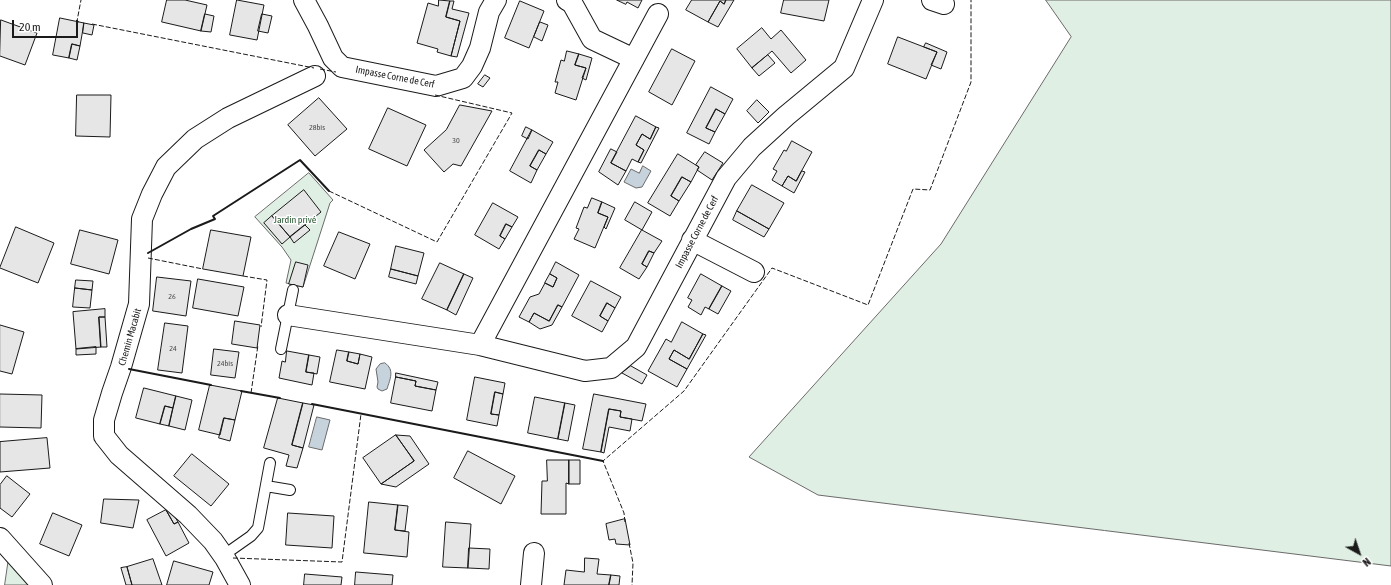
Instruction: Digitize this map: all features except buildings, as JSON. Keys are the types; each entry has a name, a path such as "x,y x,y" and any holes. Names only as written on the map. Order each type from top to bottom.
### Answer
{"street":[{"name":"Impasse Corne de Cerf","path":"304,0 333,58 342,67 436,86 463,78 472,66 480,48 489,12 496,0"},
{"path":"567,0 572,3 592,38 634,58"},
{"name":"Impasse Corne de Cerf","path":"288,315 480,345 585,371 611,368 636,347 726,178 752,146 844,68 873,0"},
{"path":"480,345 658,14"},
{"name":"Chemin Macabit","path":"240,585 224,555 213,541 188,515 118,455 104,436 104,420 139,304 142,219 152,194 166,167 195,139 228,118 315,76"},
{"path":"692,240 754,272"},
{"path":"0,538 42,585"},
{"path":"531,585 534,553"}],"lane":[{"path":"281,349 293,290"},
{"path":"224,555 251,536 258,528 270,463"},
{"path":"266,486 290,490"}],"green space":[{"path":"1046,0 1391,0 1391,566 818,495 749,457 941,244 1071,37"},
{"name":"Jardin privé","path":"309,173 333,200 330,203 303,287 286,283 291,260 282,247 255,217"},
{"path":"9,557 42,585 5,585"}],"shaded area":[{"path":"643,166 651,171 642,187 636,188 624,182 631,169 639,173"},
{"path":"385,363 390,369 391,375 387,389 382,391 377,387 378,382 376,369 380,364"},
{"path":"317,417 330,420 322,450 309,447"}],"fence":[{"path":"79,22 77,21 81,0"},
{"path":"625,522 624,513 603,461 684,391 772,268 868,305 913,189 930,190 971,82 971,0"},
{"path":"92,24 314,68"},
{"path":"320,69 336,72"},
{"path":"329,191 437,242 512,113 435,95"},
{"path":"148,258 203,269"},
{"path":"243,276 267,280 261,327"},
{"path":"251,393 258,345"},
{"path":"233,558 342,562 361,414"},
{"path":"629,543 633,563 632,585"}],"wall":[{"path":"148,253 191,229 215,219 213,216 300,160 329,191"},
{"path":"129,369 211,385"},
{"path":"241,391 280,398"},
{"path":"312,404 603,461"}]}
